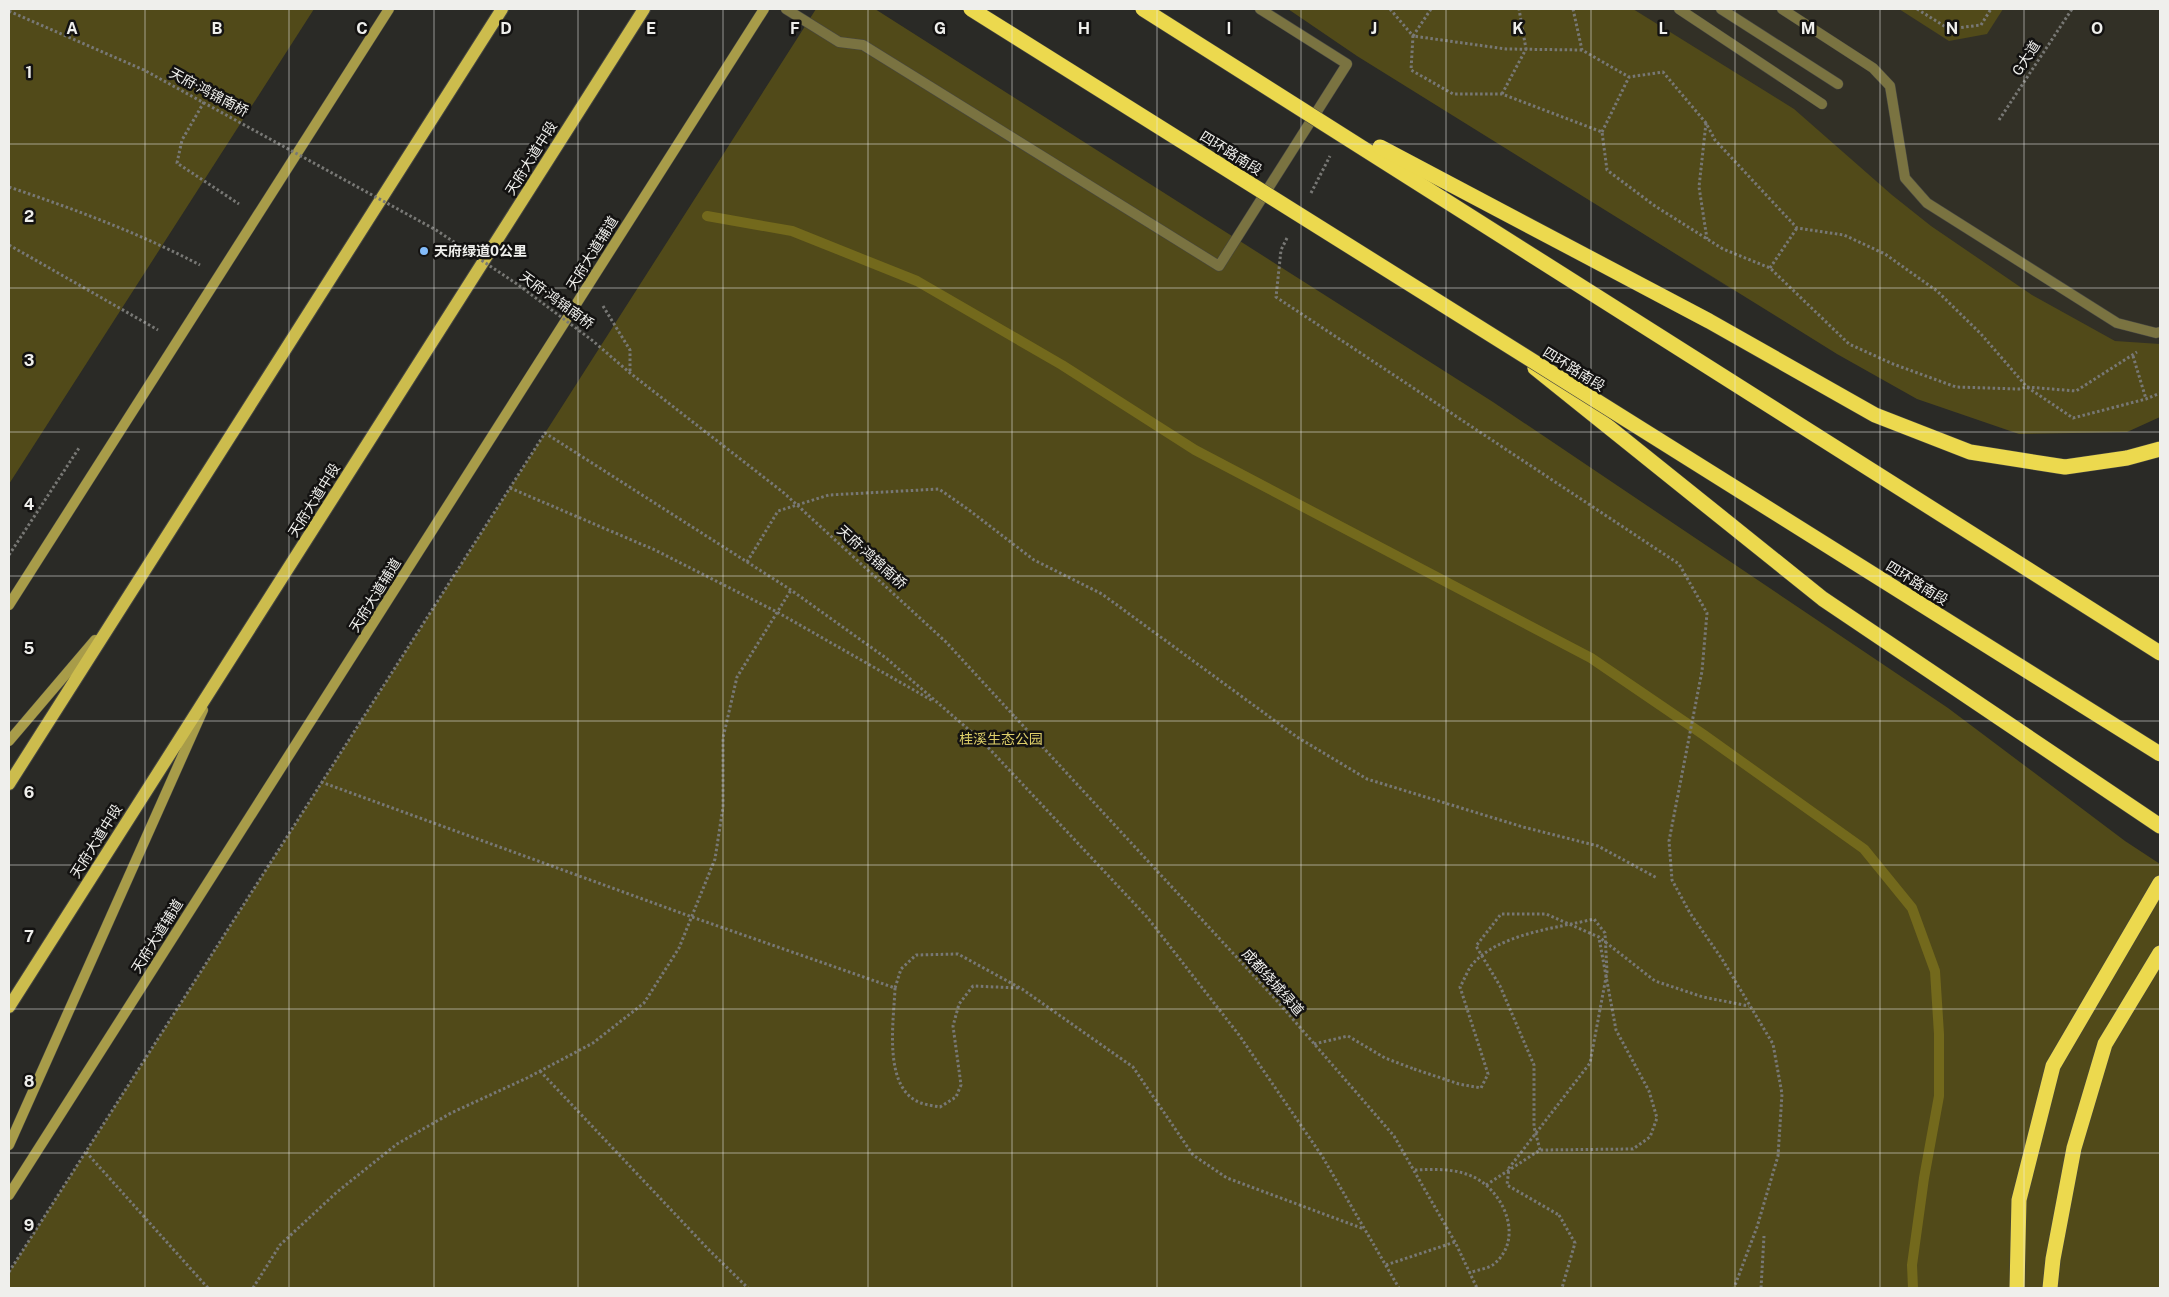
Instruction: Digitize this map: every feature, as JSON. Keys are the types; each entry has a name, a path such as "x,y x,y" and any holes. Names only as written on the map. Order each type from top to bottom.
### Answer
{"highway":[{"name":"四环路南段","path":"971,9 1506,346 2160,754"},
{"path":"1143,9 2160,652"},
{"path":"1279,94 1709,321 1875,415 1970,452 2065,467 2127,458 2160,449"},
{"path":"1506,346 1823,599 2160,826"},
{"path":"2017,1288 2019,1200 2053,1066 2160,883"},
{"path":"2050,1288 2053,1259 2074,1148 2105,1044 2160,953"}],"main road":[{"path":"9,784 502,9"},
{"name":"天府大道中段","path":"9,1007 644,9"}],"street":[{"path":"9,605 389,9"},
{"name":"天府大道辅道","path":"9,1195 764,9"},
{"path":"9,741 115,616"},
{"path":"9,1145 216,682"}],"lane":[{"path":"786,9 839,42 864,45 1219,266 1347,64 1260,9"},
{"path":"1679,9 1822,104"},
{"path":"1721,9 1838,84"},
{"path":"1782,9 1873,68 1890,86 1905,178 1928,203 2117,323 2158,333"}],"path":[{"path":"1390,9 1412,36 1506,49 1582,50 1629,77 1663,72 1706,123 1715,140 1797,228 1844,235 1885,254 1937,291 1981,334 2027,387 2073,418 2146,399 2160,392"},
{"path":"1431,9 1412,36 1411,70 1453,94 1502,94 1602,132"},
{"path":"1502,94 1526,49 1519,9"},
{"path":"1573,9 1582,50"},
{"path":"1917,9 1949,29 1981,25 1991,9"},
{"name":"G大道","path":"1999,120 2072,9"},
{"name":"天府·鸿锦南桥","path":"9,11 144,70 204,102 436,230 517,284 593,341 630,373 784,493 946,642 1015,717"},
{"path":"1629,77 1602,132 1607,170 1655,206 1723,249 1770,268 1849,344 1893,364 1956,387 2018,389 2027,387 2076,391 2132,356 2158,333"},
{"path":"204,102 182,140 177,164 238,204"},
{"path":"1706,123 1700,187 1707,239"},
{"path":"1309,197 1332,153"},
{"path":"9,187 69,207 161,246 219,275"},
{"path":"1770,268 1797,228"},
{"path":"1290,233 1281,250 1276,297 1679,564 1707,613 1702,671 1669,841 1672,880 1690,913 1722,959 1773,1044 1782,1094 1778,1156 1757,1227 1734,1288"},
{"path":"9,245 157,329 176,342"},
{"path":"601,304 630,350 630,373"},
{"path":"2132,356 2146,399"},
{"path":"9,1272 545,433 791,590 886,658 983,742 1147,917 1239,1035 1322,1156 1399,1288"},
{"path":"510,488 655,550 777,612 940,705"},
{"path":"747,562 778,511 829,495 939,489 1034,560 1102,594 1297,737 1367,778 1523,827 1598,846 1657,878"},
{"path":"253,1288 280,1245 337,1192 397,1144 451,1113 540,1071 593,1043 644,1003 679,948 715,860 724,807 723,738 737,677 791,590"},
{"name":"成都绕城绿道","path":"1015,717 1278,1002 1394,1136 1455,1242 1468,1273 1477,1288"},
{"path":"322,782 692,917 895,988"},
{"path":"1540,1150 1534,1127 1534,1065 1500,986 1476,946 1501,914 1546,914 1599,937 1655,982 1702,997 1750,1006"},
{"path":"1314,1044 1348,1036 1385,1058 1459,1084 1481,1088 1488,1074 1460,987 1472,966 1490,950 1523,935 1594,919 1605,933 1607,972 1590,1063 1509,1168 1507,1185 1559,1215 1575,1243 1562,1288"},
{"path":"1486,1185 1540,1150 1633,1150 1650,1137 1657,1118 1649,1090 1616,1030 1599,937"},
{"path":"1022,988 973,986 959,1004 953,1026 961,1085 956,1097 940,1107 919,1103 901,1087 893,1063 895,988 901,970 916,955 958,954 1022,988 1133,1067 1193,1155 1227,1178 1364,1230"},
{"path":"540,1071 710,1252 748,1288"},
{"path":"86,1152 208,1288"},
{"path":"1415,1170 1437,1169 1459,1172 1478,1179 1494,1192 1506,1212 1510,1229 1506,1250 1493,1265 1468,1273"},
{"path":"1761,1288 1764,1236"},
{"path":"1386,1265 1455,1242"}],"shaded area":[{"path":"1290,9 2160,9 2160,385 2008,428 1729,288"}],"green space":[{"path":"9,9 314,9 9,484"},
{"name":"桂溪生态公园","path":"816,9 875,9 1493,402 1948,708 2125,841 2160,864 2160,1288 9,1288 9,1272"},
{"path":"1288,9 1633,9 1794,109 1892,195 1931,226 2032,295 2115,341 2160,344 2160,417 2127,432 2019,434 1917,399 1837,354 1357,56"},
{"path":"1899,9 2003,9 1987,34 1949,41"}],"waterway":[{"path":"707,216 792,231 917,281 1062,365 1195,450 1591,658 1704,735 1864,849 1912,908 1935,971 1939,1034 1939,1096 1924,1178 1912,1265 1913,1288"}],"place":[{"name":"天府绿道0公里","path":"424,251"}]}
